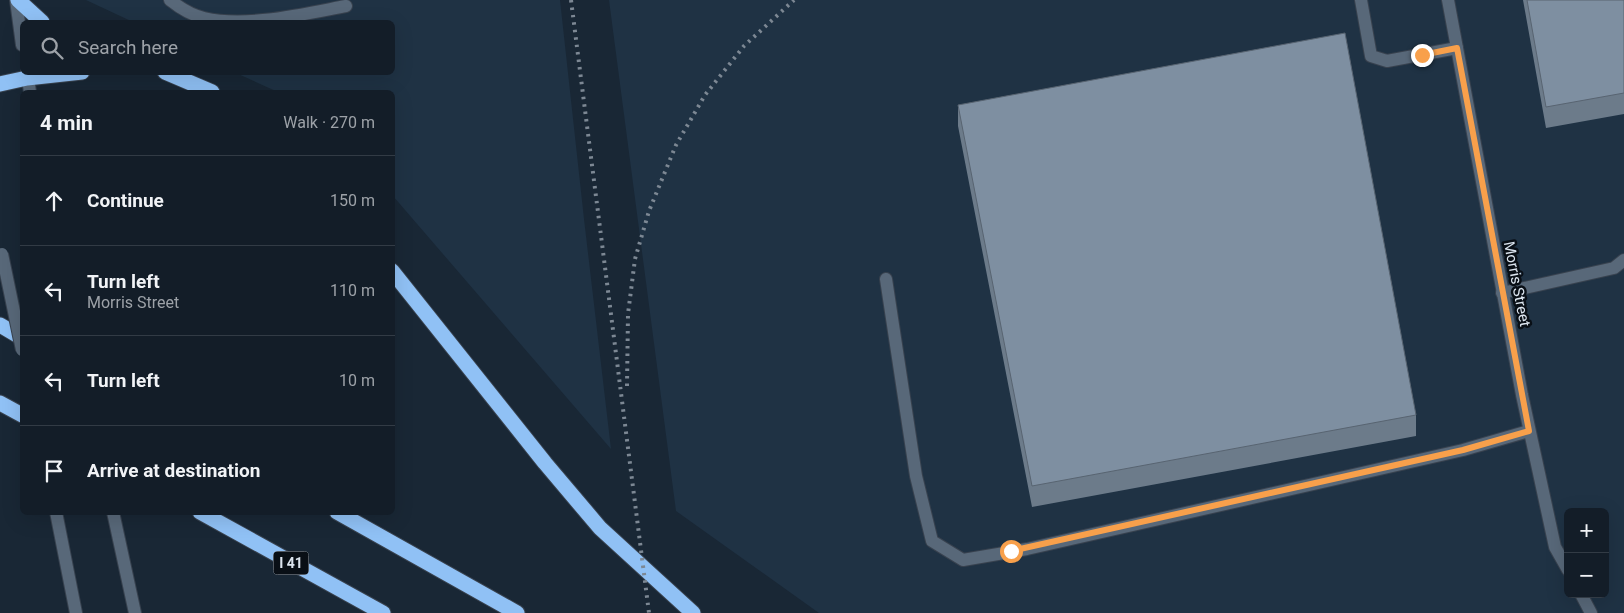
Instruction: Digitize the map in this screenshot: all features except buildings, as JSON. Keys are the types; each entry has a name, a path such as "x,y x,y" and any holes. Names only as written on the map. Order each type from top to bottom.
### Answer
{"highway":[{"path":"17,0 40,20"},
{"path":"0,84 64,75"},
{"path":"171,75 207,90"},
{"path":"395,275 545,463 600,528 693,613"},
{"path":"0,325 20,337"},
{"path":"0,403 20,414"},
{"name":"I 41","path":"205,515 383,613"},
{"path":"342,515 517,613"}],"street":[{"path":"17,0 20,27"},
{"path":"170,0 182,9 203,18 218,20"},
{"path":"1360,0 1371,56 1387,61 1457,48"},
{"name":"Morris Street","path":"1448,0 1529,431 1555,547 1564,563"},
{"path":"253,20 292,16 346,6"},
{"path":"1,249 20,340"},
{"path":"1502,293 1614,268 1624,260"},
{"path":"886,279 916,476 932,541 964,560 1037,546 1463,450 1529,431"},
{"path":"57,515 76,613"},
{"path":"114,515 135,613"},
{"path":"1583,598 1591,613"}],"shaded area":[{"path":"86,0 560,0 611,449 395,198 395,90 274,90 240,75 395,75 395,20 129,20"},
{"path":"609,0 1624,0 1624,613 819,613 676,511"}],"railway":[{"path":"571,0 649,613"},
{"path":"627,386 628,314 635,259 649,211 676,145 705,95 744,46 794,0"}],"route":[{"path":"1011,551 1463,450 1529,431 1457,48 1422,55"}]}
